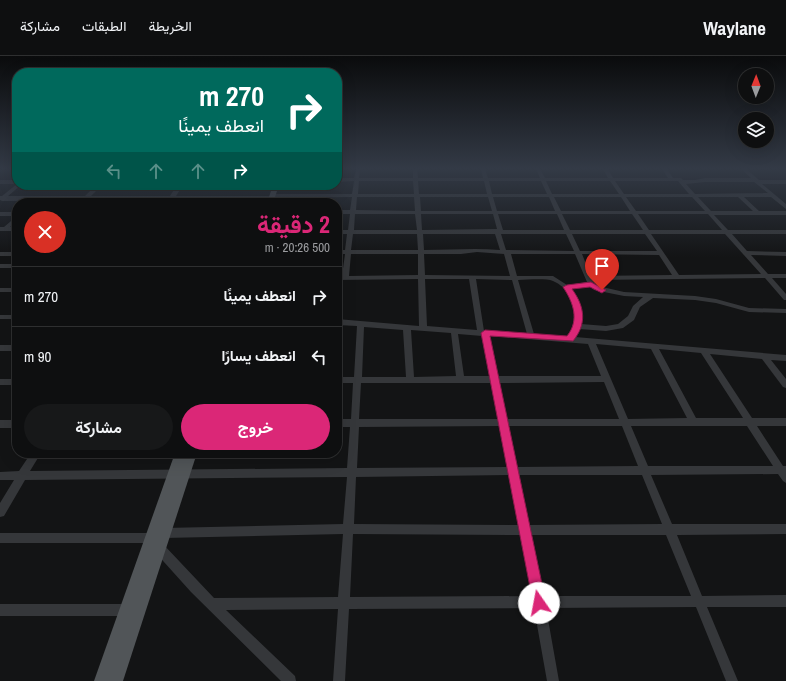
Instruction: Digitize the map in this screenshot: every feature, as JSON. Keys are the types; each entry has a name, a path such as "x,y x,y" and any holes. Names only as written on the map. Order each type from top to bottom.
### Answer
{"main road":[{"path":"179,475 181,458"},
{"path":"115,681 179,475 188,458"},
{"path":"102,681 127,610 158,540"}],"street":[{"path":"355,198 345,278 553,278 567,287 576,300 578,312 577,326 570,339"},
{"path":"417,198 421,252 423,328"},
{"path":"491,198 505,252 514,277 531,336"},
{"path":"551,198 578,253 589,281 596,288 613,292 716,301 749,310 786,311"},
{"path":"625,198 677,277"},
{"path":"696,198 786,298"},
{"path":"742,198 757,212"},
{"path":"776,198 786,207"},
{"path":"1,199 12,199"},
{"path":"342,212 786,213"},
{"path":"0,214 12,214"},
{"path":"3,229 12,222"},
{"path":"342,232 786,232"},
{"path":"342,252 461,252 477,250 505,252 662,253"},
{"path":"745,253 786,254"},
{"path":"0,254 12,254"},
{"path":"0,273 3,266"},
{"path":"567,287 589,281 677,277 786,276"},
{"path":"472,277 483,333 495,379 553,681"},
{"path":"0,290 12,290"},
{"path":"577,326 600,328 622,326 632,317 633,311 638,304 651,296"},
{"path":"1,319 12,318"},
{"path":"342,322 570,339 786,358"},
{"path":"339,681 361,323"},
{"path":"407,327 410,379"},
{"path":"454,330 460,379"},
{"path":"591,341 732,681"},
{"path":"652,346 693,422"},
{"path":"0,348 12,348"},
{"path":"703,350 784,473"},
{"path":"764,356 786,385"},
{"path":"342,380 607,379"},
{"path":"0,382 12,382"},
{"path":"342,423 625,421 786,422"},
{"path":"0,424 12,422"},
{"path":"0,512 33,458"},
{"path":"0,476 22,477 644,470 784,473"},
{"path":"0,538 158,540 348,529 786,529"},
{"path":"158,540 211,604 288,680"},
{"path":"211,604 786,601"},
{"path":"0,610 127,610"}],"route":[{"path":"539,603 485,333 570,339 577,326 578,312 576,300 567,287 585,286 591,284 602,290"}]}
